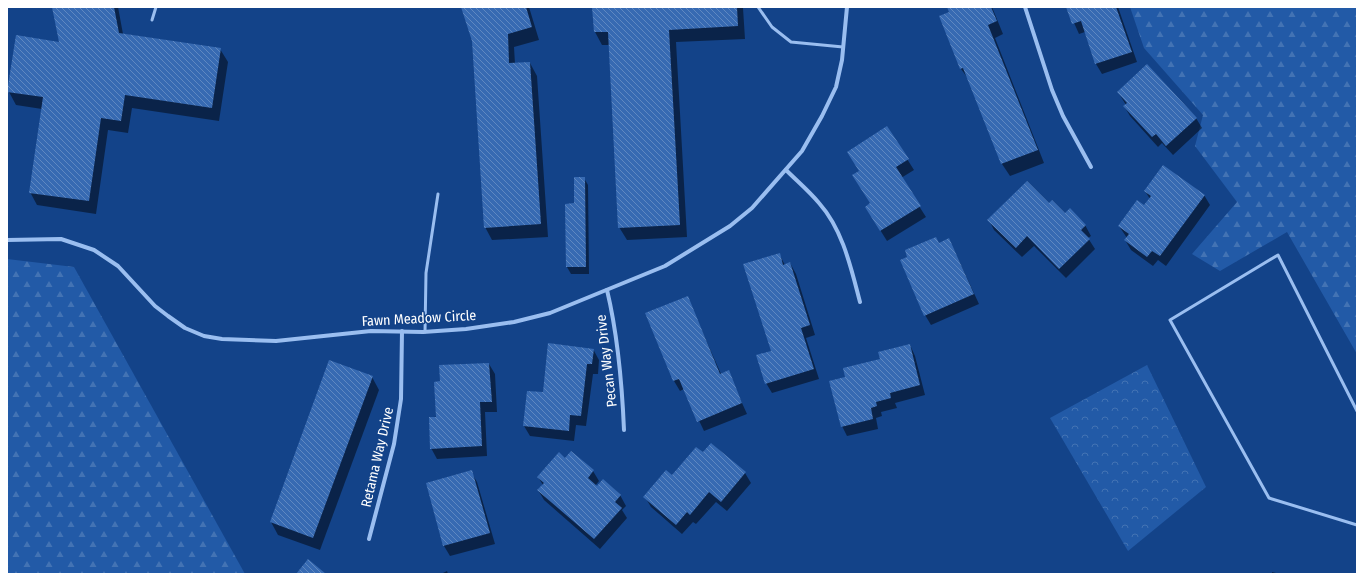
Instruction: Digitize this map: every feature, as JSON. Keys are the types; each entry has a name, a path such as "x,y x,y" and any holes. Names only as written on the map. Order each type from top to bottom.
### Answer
{"street":[{"name":"Fawn Meadow Circle","path":"7,240 61,239 94,250 118,266 155,306 185,328 204,336 222,339 276,341 371,330 425,332 466,329 514,322 550,313 665,266 730,226 752,208 802,151 822,116 836,87 844,47 847,7"},
{"path":"1025,7 1052,90 1063,116 1091,167"},
{"path":"786,170 819,203 832,221 845,249 860,302"},
{"name":"Pecan Way Drive","path":"607,290 614,319 622,389 624,430"},
{"name":"Retama Way Drive","path":"369,539 394,444 401,399 402,331"}],"lane":[{"path":"152,20 156,7"},
{"path":"758,7 772,27 791,42 844,47"},
{"path":"425,332 426,273 438,194"},
{"path":"1357,411 1278,255 1170,320 1269,498 1357,525"}],"green space":[{"path":"1130,7 1357,7 1357,354 1287,232 1220,271 1192,254 1237,202 1195,146 1203,115 1144,48"},
{"path":"7,259 74,267 245,574 7,574"},
{"path":"1147,365 1206,487 1128,551 1050,418"}],"building":[{"path":"52,7 114,7 119,33 221,48 212,108 125,95 121,121 101,118 89,201 29,193 43,97 7,92 16,35 59,42"},
{"path":"461,7 526,7 532,27 508,34 509,63 530,62 541,224 484,228 472,41"},
{"path":"592,7 737,7 738,26 669,30 680,225 618,228 608,32 594,32"},
{"path":"947,7 991,7 997,21 988,25 1038,150 1001,164 963,68 960,69 939,16 949,12"},
{"path":"1066,7 1116,7 1132,52 1095,64 1081,21 1072,24"},
{"path":"1147,64 1197,118 1166,146 1156,134 1152,137 1123,106 1127,103 1117,92"},
{"path":"887,126 909,159 896,167 921,206 880,231 865,207 870,203 852,175 859,171 847,152"},
{"path":"1163,165 1205,195 1160,256 1152,251 1147,257 1124,240 1129,234 1118,226 1137,200 1144,205 1151,196 1144,191"},
{"path":"574,177 585,177 586,267 566,267 565,204 574,203"},
{"path":"1027,181 1049,203 1052,200 1065,213 1070,208 1086,225 1081,230 1090,239 1059,269 1027,236 1016,248 987,220"},
{"path":"936,237 939,243 949,238 974,294 924,316 900,260 907,257 905,250"},
{"path":"780,253 783,265 790,262 810,325 801,328 814,369 765,384 756,355 771,351 743,264"},
{"path":"688,296 720,374 729,370 742,403 697,422 679,379 673,381 645,313"},
{"path":"548,343 594,349 592,364 587,364 581,416 570,415 569,431 523,426 527,391 543,392"},
{"path":"910,344 920,385 890,393 891,398 876,402 877,406 871,408 873,419 841,427 829,381 845,377 843,368 880,359 878,352"},
{"path":"329,360 373,376 313,538 270,522"},
{"path":"489,363 492,402 480,402 482,446 430,449 429,417 436,417 434,382 440,381 439,365"},
{"path":"711,443 746,472 721,502 709,492 690,515 687,512 676,525 643,497 666,470 672,475 696,447 703,452"},
{"path":"571,451 594,470 588,478 597,486 603,479 621,495 615,502 622,508 594,539 537,490 544,483 537,477 559,452 565,458"},
{"path":"472,470 490,533 443,546 426,483"},
{"path":"308,559 326,574 296,574"}]}
